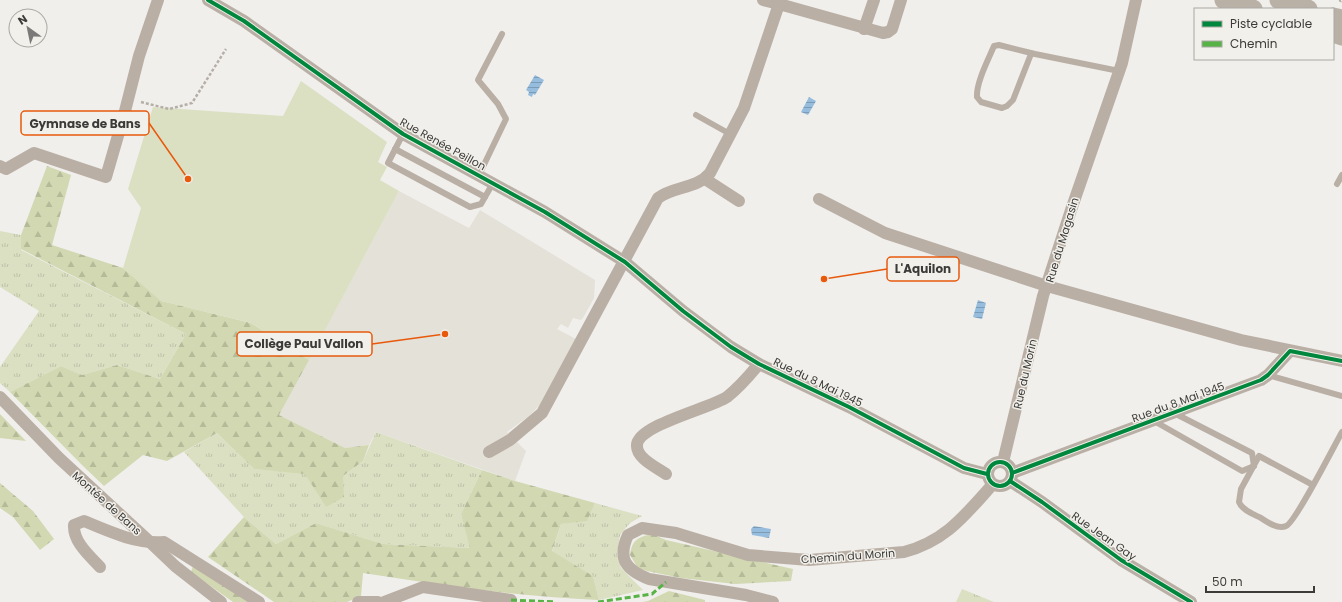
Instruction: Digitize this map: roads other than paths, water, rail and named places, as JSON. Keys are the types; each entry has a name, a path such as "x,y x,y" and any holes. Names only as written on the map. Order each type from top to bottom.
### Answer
{"main road":[{"path":"1224,0 1251,8"},
{"path":"1279,0 1305,8"}],"street":[{"path":"0,166 6,169 34,153 106,177 139,56 158,0"},
{"path":"764,0 883,34 892,29 901,0"},
{"path":"864,29 874,0"},
{"name":"Rue du Magasin","path":"1136,0 1119,71 1071,210 1047,286 1241,340 1290,351"},
{"name":"Rue Renée Peillon","path":"215,1 403,134 545,212 624,262 652,286"},
{"path":"489,452 510,440 542,412 658,198 664,194 699,183 710,173 744,108 779,4"},
{"path":"705,179 739,201"},
{"path":"820,199 885,233 1047,286"},
{"name":"Rue du 8 Mai 1945","path":"652,286 731,347 758,364 849,407 964,468 990,479"},
{"name":"Rue du Morin","path":"1003,462 1040,307 1047,286"},
{"path":"1290,351 1342,361"},
{"name":"Rue du 8 Mai 1945","path":"1011,477 1261,380 1268,376 1290,351"},
{"path":"666,474 639,454 636,442 642,435 655,426 726,398 746,381 758,364"},
{"name":"Montée de Bans","path":"0,396 59,458 174,566 221,602"},
{"path":"1003,462 1008,464 1011,468 1011,477 1007,484 1002,486 990,479 990,466 994,463 1003,462"},
{"name":"Rue Jean Gay","path":"1011,477 1042,502 1121,560 1191,602"},
{"name":"Chemin du Morin","path":"773,602 746,595 649,579 638,575 629,568 623,557 623,546 628,535 642,528 676,533 748,555 809,560 904,552 917,548 940,536 960,521 990,479"},
{"path":"100,567 82,548 77,538 74,525 77,523 84,521 118,536 151,543 164,542 259,602"},
{"path":"384,602 423,587 511,600"},
{"path":"358,602 378,602"}],"lane":[{"path":"480,175 506,119 498,104 478,80 502,34"},
{"path":"1031,54 1013,100 1007,106 1002,108 981,102 977,97 976,90 994,46 999,45 1031,54 1119,71"},
{"path":"696,115 730,134"},
{"path":"403,134 388,164 470,207 480,204 493,183"},
{"path":"395,149 485,197"},
{"path":"1337,184 1342,175"},
{"path":"1268,376 1342,396"},
{"path":"1174,413 1252,453 1254,466"},
{"path":"1153,421 1242,471 1254,466"},
{"path":"1313,484 1259,456 1241,489 1239,502 1244,509 1277,526 1287,526 1291,523 1313,484 1342,432"}],"water":[{"path":"535,75 544,80 535,95 533,94 532,97 528,95 529,92 526,90"},
{"path":"809,97 816,101 808,115 801,112"},
{"path":"978,300 986,303 982,319 973,317"},
{"path":"754,526 771,529 769,538 752,535 751,529"}],"place":[{"name":"Gymnase de Bans","path":"188,179"},
{"name":"L'Aquilon","path":"824,279"},
{"name":"Collège Paul Vallon","path":"445,334"}]}
